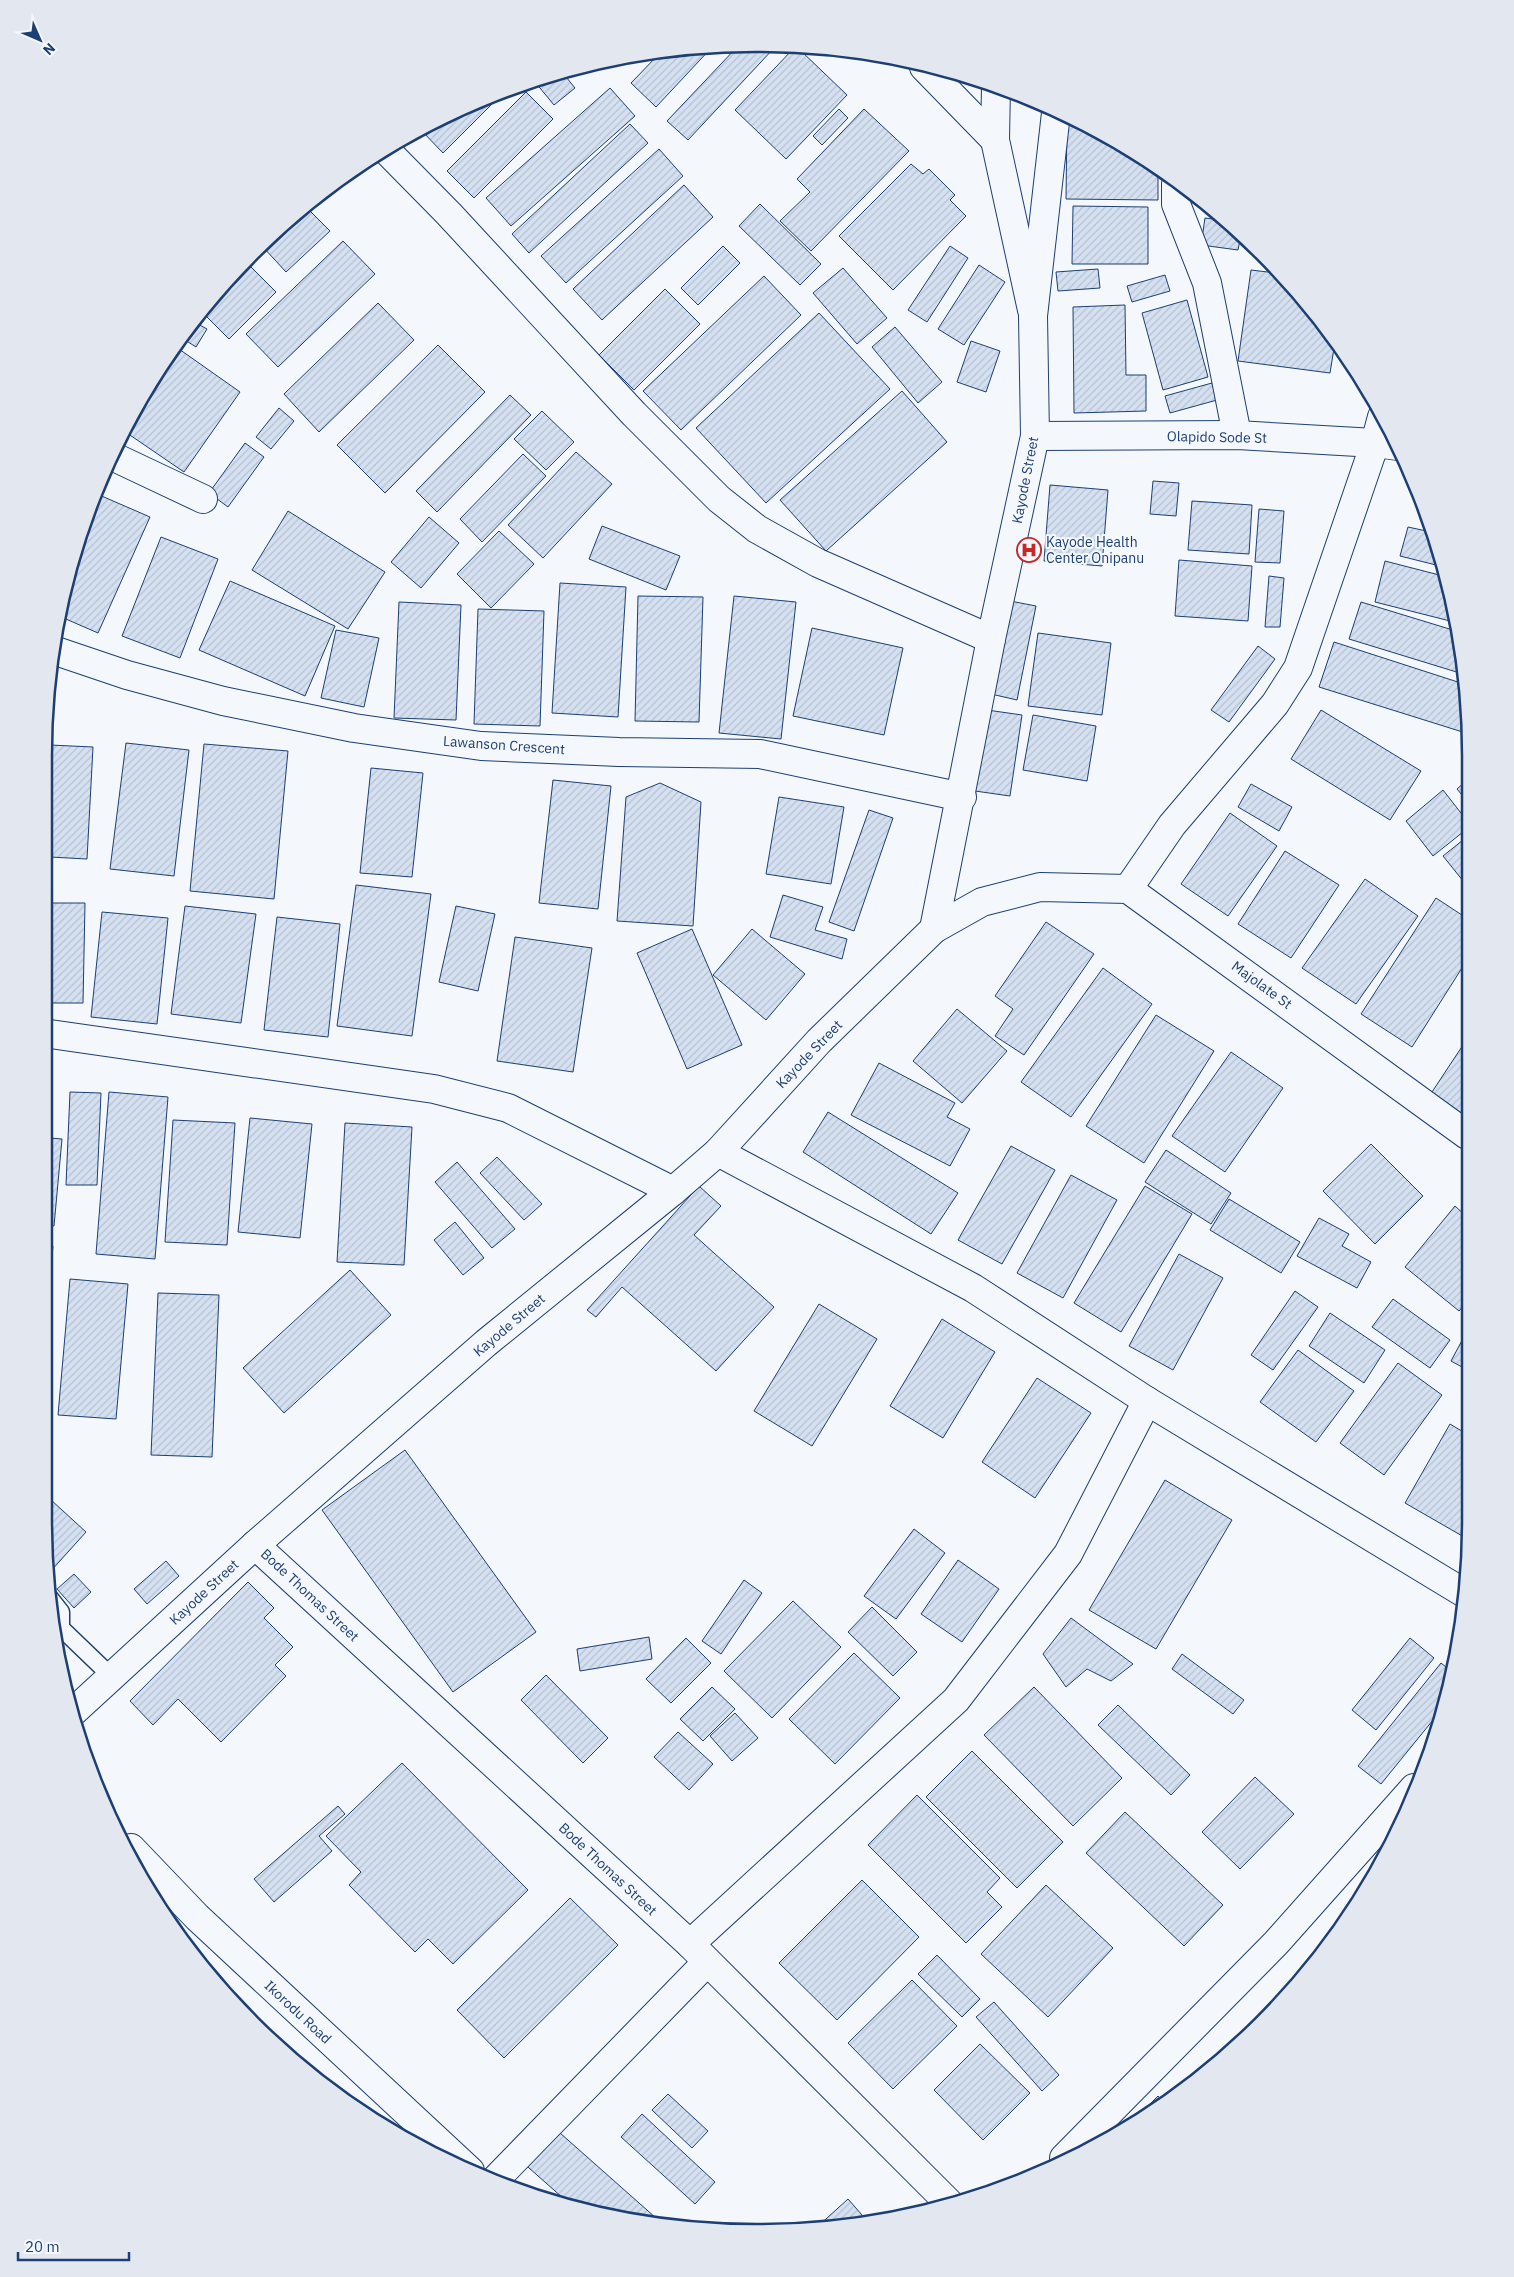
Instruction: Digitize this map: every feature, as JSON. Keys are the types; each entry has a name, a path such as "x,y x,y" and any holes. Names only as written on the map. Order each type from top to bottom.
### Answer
{"street":[{"path":"932,75 995,140"},
{"name":"Kayode Street","path":"934,929 962,797 991,639 1035,436 1033,316 995,140 996,95"},
{"path":"1033,316 1055,119"},
{"path":"391,156 449,214 634,414 719,499 757,529 818,563 991,639"},
{"path":"1176,191 1176,204 1207,283 1237,436"},
{"name":"Olapido Sode St","path":"1035,436 1384,435"},
{"path":"1128,889 1172,825 1275,704 1298,668 1384,437"},
{"path":"119,459 203,499"},
{"name":"Lawanson Crescent","path":"61,653 127,675 224,701 354,728 480,746 619,752 760,754 962,797"},
{"name":"Kayode Street","path":"78,1707 255,1545 486,1343 673,1191 718,1152 819,1041 934,929 982,902 1040,887 1128,889"},
{"name":"Majolate St","path":"1128,889 1462,1132"},
{"path":"52,1034 434,1088 508,1108 673,1191"},
{"path":"718,1152 973,1288 1147,1401 1457,1589"},
{"path":"499,2175 699,1953 956,1700 1068,1554 1147,1401"},
{"name":"Bode Thomas Street","path":"255,1545 699,1953 944,2198"},
{"path":"1071,2151 1276,1943 1404,1800"},
{"name":"Ikorodu Road","path":"139,1857 197,1918 454,2156"}],"lane":[{"path":"59,1608 62,1612 60,1620"},
{"path":"63,1635 112,1677"}],"building":[{"path":"731,53 770,53 688,140 667,121"},
{"path":"789,53 804,54 847,95 786,159 735,110"},
{"path":"705,55 656,107 631,83 652,61"},
{"path":"568,79 575,88 554,105 540,87"},
{"path":"610,88 635,116 511,226 486,198"},
{"path":"526,92 553,119 474,198 447,171"},
{"path":"492,104 443,153 426,135"},
{"path":"839,109 848,118 822,145 813,136"},
{"path":"864,109 909,151 811,251 780,221 810,192 797,179"},
{"path":"630,124 648,143 529,253 512,234"},
{"path":"1067,124 1109,147 1158,178 1158,200 1066,199"},
{"path":"659,149 683,176 566,283 541,256"},
{"path":"911,164 923,174 929,169 955,195 950,200 966,216 893,290 839,236"},
{"path":"684,185 713,217 602,320 573,289"},
{"path":"760,204 821,264 800,285 739,226"},
{"path":"1073,206 1148,207 1148,264 1072,264"},
{"path":"311,212 330,231 286,272 267,251"},
{"path":"1205,218 1212,219 1239,244 1238,250 1201,245"},
{"path":"343,241 375,274 278,367 246,334"},
{"path":"723,246 740,263 698,305 681,288"},
{"path":"950,246 968,258 927,322 908,310"},
{"path":"979,265 1005,282 964,345 938,329"},
{"path":"251,267 276,292 229,339 207,317 227,292"},
{"path":"843,268 887,318 857,344 813,293"},
{"path":"1098,269 1100,288 1058,291 1056,272"},
{"path":"1251,270 1268,272 1287,292 1333,352 1330,373 1238,361"},
{"path":"1165,275 1170,291 1132,302 1127,286"},
{"path":"764,276 801,315 681,430 643,391"},
{"path":"665,289 700,324 634,390 599,355"},
{"path":"1187,300 1208,377 1163,390 1142,313"},
{"path":"378,303 414,340 319,432 284,394"},
{"path":"1125,305 1126,375 1146,375 1146,411 1074,413 1073,307"},
{"path":"819,313 890,389 766,503 696,428"},
{"path":"200,325 207,329 196,347 188,342"},
{"path":"895,327 942,382 918,403 872,347"},
{"path":"971,341 1000,351 986,392 957,382"},
{"path":"438,345 485,392 385,493 337,445"},
{"path":"182,351 240,392 184,472 130,435 147,405"},
{"path":"1212,383 1217,400 1170,413 1165,396"},
{"path":"902,391 947,442 826,551 780,500"},
{"path":"510,395 531,415 437,512 416,491"},
{"path":"279,408 294,421 271,449 256,437"},
{"path":"542,411 574,442 546,470 514,439"},
{"path":"245,443 264,457 228,507 209,493"},
{"path":"576,452 612,484 543,558 508,525"},
{"path":"523,454 546,476 482,542 460,519"},
{"path":"1153,481 1179,483 1176,516 1150,514"},
{"path":"1050,485 1108,490 1102,566 1044,561"},
{"path":"103,496 150,517 98,633 66,619 90,531"},
{"path":"1192,501 1252,505 1249,554 1188,550"},
{"path":"1259,509 1284,511 1280,563 1255,562"},
{"path":"288,511 385,572 348,629 252,570"},
{"path":"429,517 459,543 421,588 391,562"},
{"path":"602,526 680,556 666,590 589,559"},
{"path":"1408,527 1424,530 1434,564 1400,556"},
{"path":"499,531 534,564 491,608 457,574"},
{"path":"161,537 218,559 180,658 122,636"},
{"path":"1179,560 1252,566 1248,621 1175,616"},
{"path":"1385,561 1437,574 1448,621 1375,602"},
{"path":"1269,576 1284,578 1280,627 1265,627"},
{"path":"230,581 335,626 305,696 199,650"},
{"path":"560,583 626,587 618,717 552,713"},
{"path":"638,596 703,597 699,722 635,721"},
{"path":"734,596 796,602 781,739 719,733"},
{"path":"1010,601 1036,606 1017,700 991,694"},
{"path":"399,602 461,605 456,720 394,718"},
{"path":"1361,602 1449,629 1456,672 1349,639"},
{"path":"478,609 544,611 540,726 474,724"},
{"path":"812,628 903,648 884,735 793,716"},
{"path":"336,630 379,638 364,707 321,698"},
{"path":"1038,633 1111,643 1102,715 1028,706"},
{"path":"1334,642 1457,682 1461,731 1319,687"},
{"path":"1258,646 1275,659 1229,722 1211,710"},
{"path":"987,710 1022,715 1010,796 975,791"},
{"path":"1321,710 1421,771 1390,820 1291,759"},
{"path":"1033,715 1096,726 1087,781 1023,770"},
{"path":"126,743 189,750 174,876 110,869"},
{"path":"204,744 288,751 274,899 190,891"},
{"path":"53,745 93,747 87,859 52,857"},
{"path":"371,768 423,773 412,877 360,873"},
{"path":"553,780 611,786 598,909 539,903"},
{"path":"660,783 701,802 693,926 617,921 626,797"},
{"path":"1251,784 1292,807 1279,831 1238,807"},
{"path":"1462,784 1462,795 1457,789"},
{"path":"1443,790 1462,814 1462,833 1433,856 1406,821"},
{"path":"779,797 844,807 831,884 766,874"},
{"path":"869,810 893,818 854,931 829,922"},
{"path":"1230,813 1277,846 1228,916 1181,884"},
{"path":"1462,841 1462,880 1443,856"},
{"path":"1285,851 1339,885 1291,958 1238,924"},
{"path":"1365,879 1418,916 1356,1004 1302,968"},
{"path":"356,885 431,894 412,1036 337,1026"},
{"path":"783,895 823,907 815,930 847,939 842,959 770,937"},
{"path":"1436,898 1462,915 1462,968 1412,1047 1361,1014"},
{"path":"52,903 85,903 83,1003 52,1003"},
{"path":"185,906 256,914 241,1023 171,1014"},
{"path":"456,906 495,914 478,991 439,982"},
{"path":"102,912 168,918 157,1024 91,1017"},
{"path":"277,917 340,924 328,1037 264,1030"},
{"path":"1046,922 1094,954 1024,1055 995,1036 1013,1009 995,996"},
{"path":"692,929 742,1045 687,1069 637,953"},
{"path":"752,929 805,974 766,1020 713,975"},
{"path":"515,937 592,948 573,1072 497,1061"},
{"path":"1103,968 1152,1004 1071,1117 1021,1082"},
{"path":"957,1009 1007,1051 962,1103 913,1061"},
{"path":"1156,1015 1214,1051 1144,1163 1086,1126"},
{"path":"1462,1047 1462,1117 1430,1095"},
{"path":"1231,1052 1283,1088 1225,1172 1172,1136"},
{"path":"879,1063 955,1103 947,1117 970,1129 950,1166 851,1115"},
{"path":"70,1092 101,1093 97,1185 66,1185"},
{"path":"109,1092 168,1097 155,1259 96,1254"},
{"path":"828,1112 958,1193 931,1234 803,1152"},
{"path":"250,1118 312,1124 300,1238 238,1232"},
{"path":"173,1120 235,1123 227,1245 165,1242"},
{"path":"345,1123 412,1127 404,1265 337,1262"},
{"path":"52,1138 62,1139 54,1226 52,1226"},
{"path":"1371,1144 1423,1196 1375,1244 1323,1191"},
{"path":"1011,1146 1055,1170 1002,1264 958,1240"},
{"path":"1166,1150 1231,1193 1211,1224 1145,1182"},
{"path":"497,1157 542,1204 524,1220 480,1173"},
{"path":"457,1162 515,1229 492,1248 435,1182"},
{"path":"1071,1175 1117,1200 1063,1298 1017,1273"},
{"path":"699,1186 721,1206 694,1235 774,1307 716,1371 622,1287 596,1317 587,1310"},
{"path":"1145,1186 1192,1214 1121,1332 1074,1303"},
{"path":"1229,1199 1300,1242 1281,1273 1210,1230"},
{"path":"1455,1206 1462,1212 1462,1308 1459,1311 1405,1267"},
{"path":"1319,1218 1349,1234 1342,1246 1371,1262 1357,1288 1297,1256"},
{"path":"455,1222 484,1258 463,1275 434,1240"},
{"path":"1179,1254 1223,1278 1173,1370 1129,1346"},
{"path":"350,1270 391,1315 284,1413 243,1368"},
{"path":"70,1279 128,1284 116,1419 58,1415"},
{"path":"1295,1291 1318,1307 1273,1370 1251,1355"},
{"path":"158,1293 219,1295 212,1457 151,1455"},
{"path":"1393,1299 1450,1340 1430,1368 1372,1327"},
{"path":"819,1304 877,1339 812,1446 754,1411"},
{"path":"1330,1313 1385,1350 1364,1383 1309,1346"},
{"path":"942,1319 995,1352 943,1438 890,1406"},
{"path":"1462,1340 1462,1367 1451,1361"},
{"path":"1298,1350 1354,1391 1316,1442 1260,1402"},
{"path":"1398,1363 1442,1395 1384,1475 1340,1443"},
{"path":"1037,1378 1091,1413 1035,1498 982,1462"},
{"path":"1450,1424 1462,1431 1461,1535 1405,1503"},
{"path":"405,1450 536,1632 453,1692 322,1510"},
{"path":"1165,1480 1232,1520 1156,1649 1089,1610"},
{"path":"52,1501 86,1532 54,1567"},
{"path":"914,1529 945,1553 896,1619 864,1596"},
{"path":"958,1560 999,1589 962,1642 921,1614"},
{"path":"166,1561 179,1576 147,1604 134,1589"},
{"path":"74,1574 91,1592 74,1608 57,1589"},
{"path":"744,1580 762,1593 721,1654 702,1641"},
{"path":"248,1582 274,1608 264,1618 293,1647 275,1665 286,1676 221,1742 178,1699 153,1725 130,1701"},
{"path":"793,1601 841,1647 772,1718 724,1671"},
{"path":"872,1607 917,1652 893,1676 848,1632"},
{"path":"1071,1618 1133,1664 1111,1681 1087,1669 1066,1687 1043,1654"},
{"path":"649,1637 652,1659 580,1671 577,1649"},
{"path":"686,1638 711,1663 671,1703 646,1679"},
{"path":"1410,1638 1434,1658 1376,1730 1352,1710"},
{"path":"854,1653 900,1698 835,1764 789,1719"},
{"path":"1182,1654 1244,1700 1233,1714 1172,1669"},
{"path":"1441,1663 1446,1667 1431,1723 1381,1784 1358,1766"},
{"path":"546,1675 608,1738 583,1763 521,1700"},
{"path":"712,1687 735,1709 703,1741 680,1719"},
{"path":"1034,1687 1122,1778 1073,1826 984,1735"},
{"path":"1118,1705 1190,1775 1171,1795 1098,1725"},
{"path":"735,1713 758,1738 732,1761 710,1736"},
{"path":"678,1732 713,1764 689,1790 654,1757"},
{"path":"972,1751 1063,1842 1017,1888 926,1797"},
{"path":"402,1763 528,1890 453,1964 428,1939 415,1952 349,1885 361,1872 326,1836"},
{"path":"1255,1777 1294,1814 1240,1869 1202,1832"},
{"path":"917,1795 1000,1878 987,1892 1002,1907 966,1943 868,1845"},
{"path":"338,1806 345,1814 319,1836 332,1851 274,1902 254,1879"},
{"path":"1125,1812 1223,1905 1184,1946 1086,1853"},
{"path":"862,1880 919,1937 837,2020 779,1963"},
{"path":"1046,1885 1113,1948 1048,2017 981,1954"},
{"path":"570,1898 618,1945 504,2058 457,2010"},
{"path":"937,1955 980,1999 962,2017 918,1974"},
{"path":"912,1980 957,2026 893,2089 848,2043"},
{"path":"994,2002 1059,2075 1042,2091 976,2017"},
{"path":"980,2044 1030,2093 983,2140 934,2090"},
{"path":"668,2094 708,2131 692,2148 652,2110"},
{"path":"1158,2096 1160,2098 1148,2106"},
{"path":"642,2114 715,2182 695,2204 621,2137"},
{"path":"551,2125 654,2216 620,2211 560,2196 520,2160"},
{"path":"848,2199 863,2216 849,2218 824,2221"}],"place":[{"name":"Kayode Health Center Onipanu","path":"1029,550"}]}
